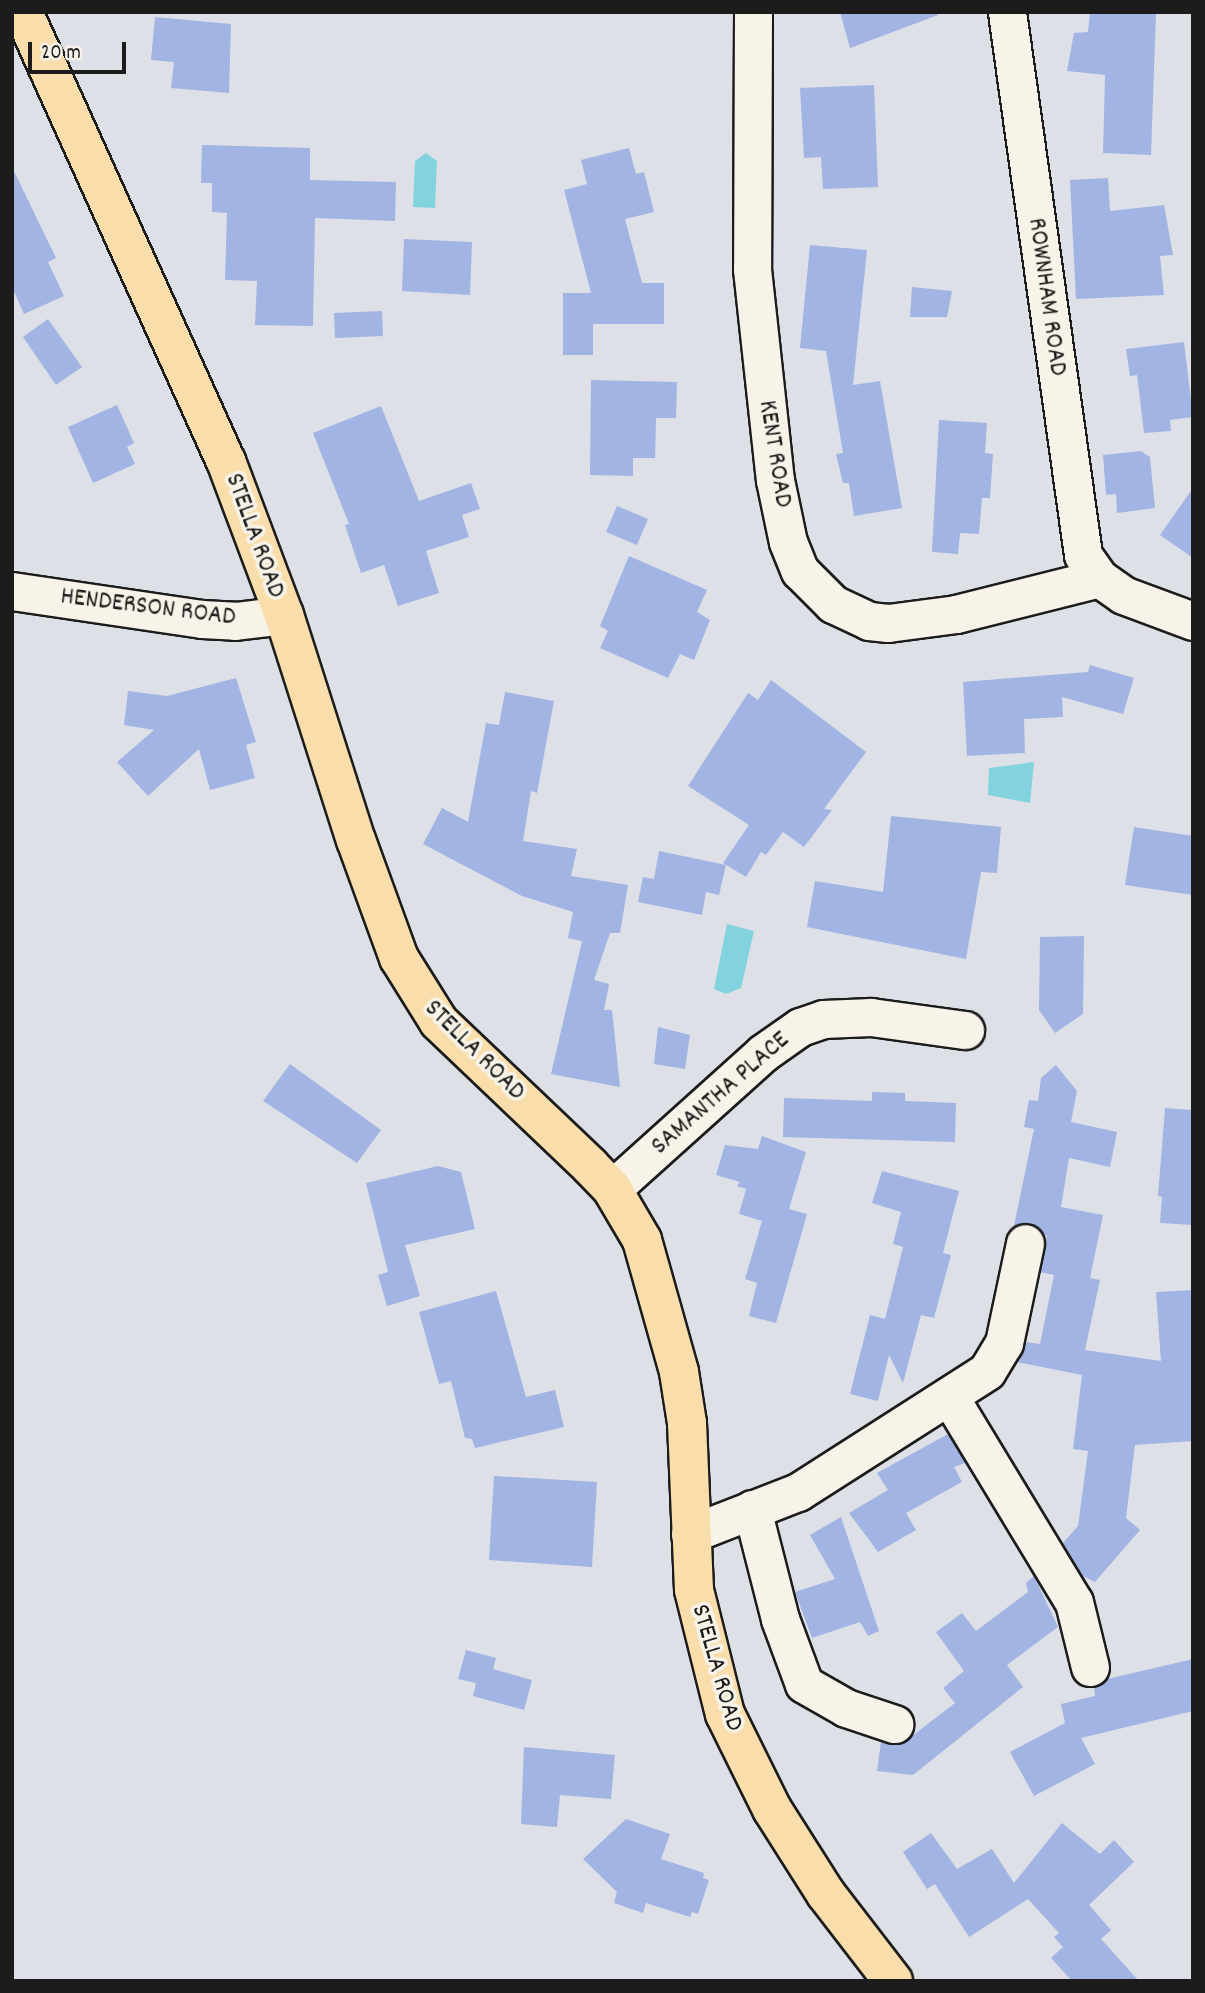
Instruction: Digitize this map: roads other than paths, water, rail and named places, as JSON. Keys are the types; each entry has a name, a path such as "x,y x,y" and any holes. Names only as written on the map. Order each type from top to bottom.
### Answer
{"main road":[{"name":"STELLA ROAD","path":"23,12 226,461 284,615 379,909 416,992 439,1022 612,1189 642,1240 666,1312 687,1423 690,1534 701,1634 724,1714 741,1750 826,1894 893,1981"}],"street":[{"name":"KENT ROAD","path":"753,12 752,269 775,480 788,542 800,570 832,604 869,621 888,623 956,614 1099,578"},
{"name":"ROWNHAM ROAD","path":"1007,12 1077,524 1083,555 1099,578"},
{"path":"1099,578 1154,610 1193,621"},
{"name":"HENDERSON ROAD","path":"12,591 234,621 284,615"},
{"name":"SAMANTHA PLACE","path":"612,1189 764,1054 800,1027 823,1018 861,1017 965,1030"},
{"path":"690,1534 798,1492 987,1371 996,1359 1025,1243"},
{"path":"949,1396 1074,1602 1090,1667"},
{"path":"752,1509 780,1619 804,1684 846,1708 894,1724"}],"water":[{"path":"426,153 437,161 435,208 413,207 415,161"},
{"path":"1034,762 1030,803 988,795 989,768"},
{"path":"727,924 754,931 741,988 726,994 714,989"}]}
